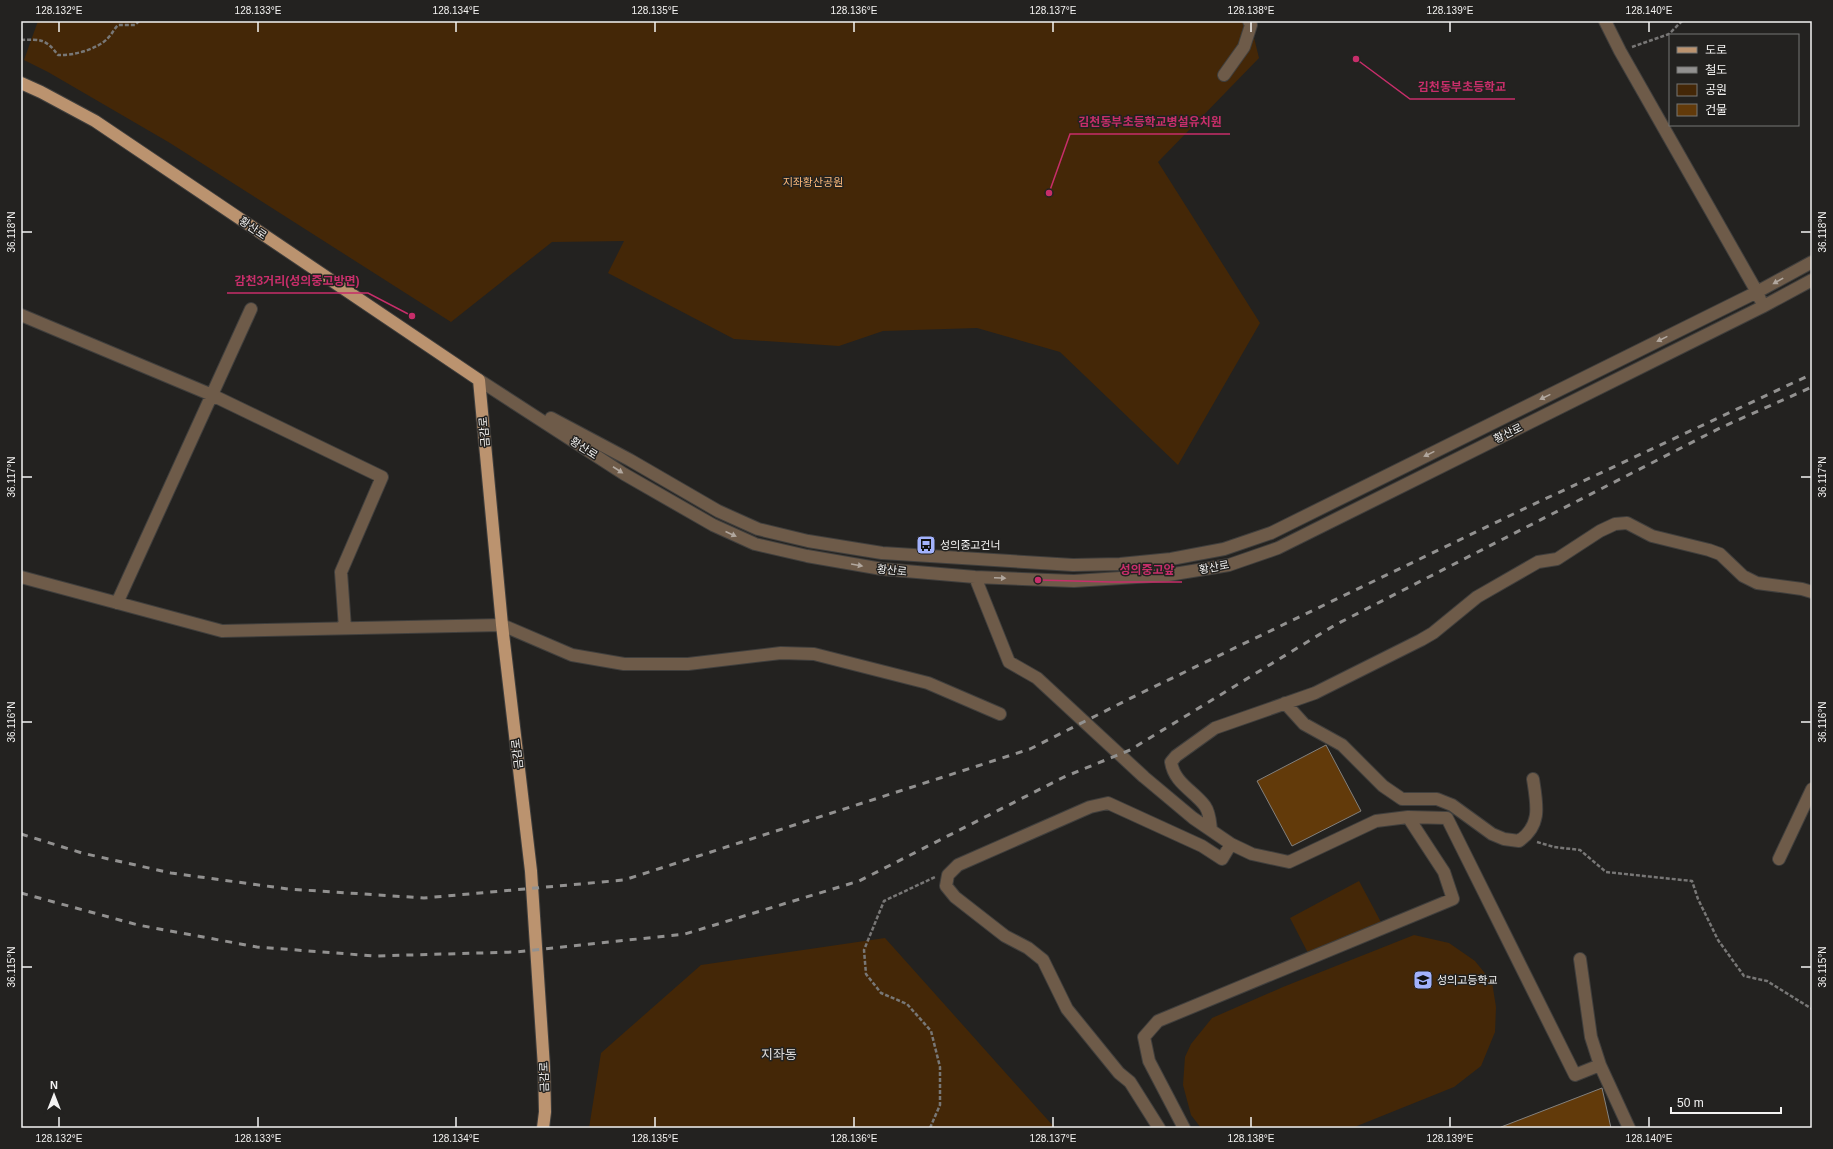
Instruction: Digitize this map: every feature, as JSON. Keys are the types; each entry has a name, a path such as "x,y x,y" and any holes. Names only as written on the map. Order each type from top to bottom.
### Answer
{"main road":[{"name":"황산로","path":"21,83 95,121 479,380"},
{"name":"금감로","path":"479,380 502,625 531,871 544,1067 545,1112 543,1128"}],"street":[{"path":"1224,74 1244,47 1251,25 1249,21"},
{"path":"1605,21 1620,52 1758,292 1762,308"},
{"name":"황산로","path":"479,380 630,460 718,511 758,529 808,541 882,553 1073,565 1120,564 1171,559 1224,550 1271,533 1758,292 1812,262"},
{"name":"황산로","path":"479,380 636,481 713,526 755,544 807,556 882,569 975,577 1074,581 1168,575 1229,565 1278,548 1762,308 1812,280"},
{"path":"117,603 251,309"},
{"path":"21,315 212,395 382,477 341,572 345,628"},
{"path":"1210,830 1210,816 1206,806 1172,770 1171,762 1176,756 1215,728 1342,681 1433,634 1477,597 1538,562 1557,558 1600,531 1615,524 1627,524 1652,536 1720,554 1743,576 1757,582 1812,592"},
{"path":"21,577 222,630 502,625 572,655 624,664 688,664 781,653 814,654 928,683 1000,714"},
{"path":"975,577 1009,662 1037,678 1144,777 1193,818 1231,844 1252,854 1289,862 1376,821 1408,817 1447,818 1575,1075 1600,1065"},
{"path":"1285,703 1304,724 1342,745 1383,786 1402,799 1437,799 1452,805 1492,834 1504,839 1519,841 1528,834 1533,827 1537,804 1532,780"},
{"path":"1779,859 1812,789"},
{"path":"1159,1128 1130,1082 1118,1073 1068,1010 1043,960 1028,948 1005,936 955,897 946,886 947,877 958,865 1090,807 1108,803 1202,846 1222,859 1231,844"},
{"path":"1184,1128 1149,1061 1144,1037 1158,1021 1453,898 1444,872 1408,817"},
{"path":"1580,959 1591,1037 1600,1065 1629,1128"}],"path":[{"path":"21,40 37,40 49,43 58,55 69,56 89,49 108,38 118,25 135,25 139,21"},
{"path":"1620,52 1669,34 1682,21"},
{"path":"1519,841 1531,840 1554,847 1580,850 1606,872 1692,881 1698,899 1718,940 1744,976 1767,981 1812,1009"},
{"path":"930,1128 940,1105 940,1067 931,1030 907,1004 881,993 875,987 866,974 864,950 884,901 933,877 947,877"}],"green space":[{"name":"지좌황산공원","path":"38,21 1250,21 1259,58 1158,162 1260,323 1178,465 1060,352 977,328 883,331 839,346 734,339 608,273 624,241 552,242 451,322 170,143 48,72 24,60"},
{"path":"1359,881 1382,924 1309,955 1290,918"},
{"path":"1414,935 1449,943 1475,961 1492,982 1496,1007 1495,1032 1481,1066 1454,1087 1352,1128 1201,1128 1191,1115 1183,1085 1185,1057 1191,1044 1212,1018 1283,987"},
{"path":"885,938 1055,1128 589,1128 601,1053 701,965"}],"building":[{"path":"1326,745 1361,811 1292,846 1257,781"},
{"path":"1602,1088 1611,1128 1501,1127"}],"railway":[{"path":"21,834 82,853 171,873 288,889 424,898 624,880 1030,749 1137,695 1530,506 1812,374"},
{"path":"21,893 138,925 257,947 375,956 515,952 685,934 859,881 1064,777 1130,750 1335,625 1720,428 1812,387"}],"place":[{"name":"김천동부초등학교","path":"1356,59"},
{"name":"김천동부초등학교병설유치원","path":"1049,193"},
{"name":"감천3거리(성의중고방면)","path":"412,316"},
{"name":"성의중고건너","path":"926,545"},
{"name":"성의중고앞","path":"1038,580"},
{"name":"성의고등학교","path":"1423,980"}],"district":[{"name":"지좌동","path":"779,1054"}]}
